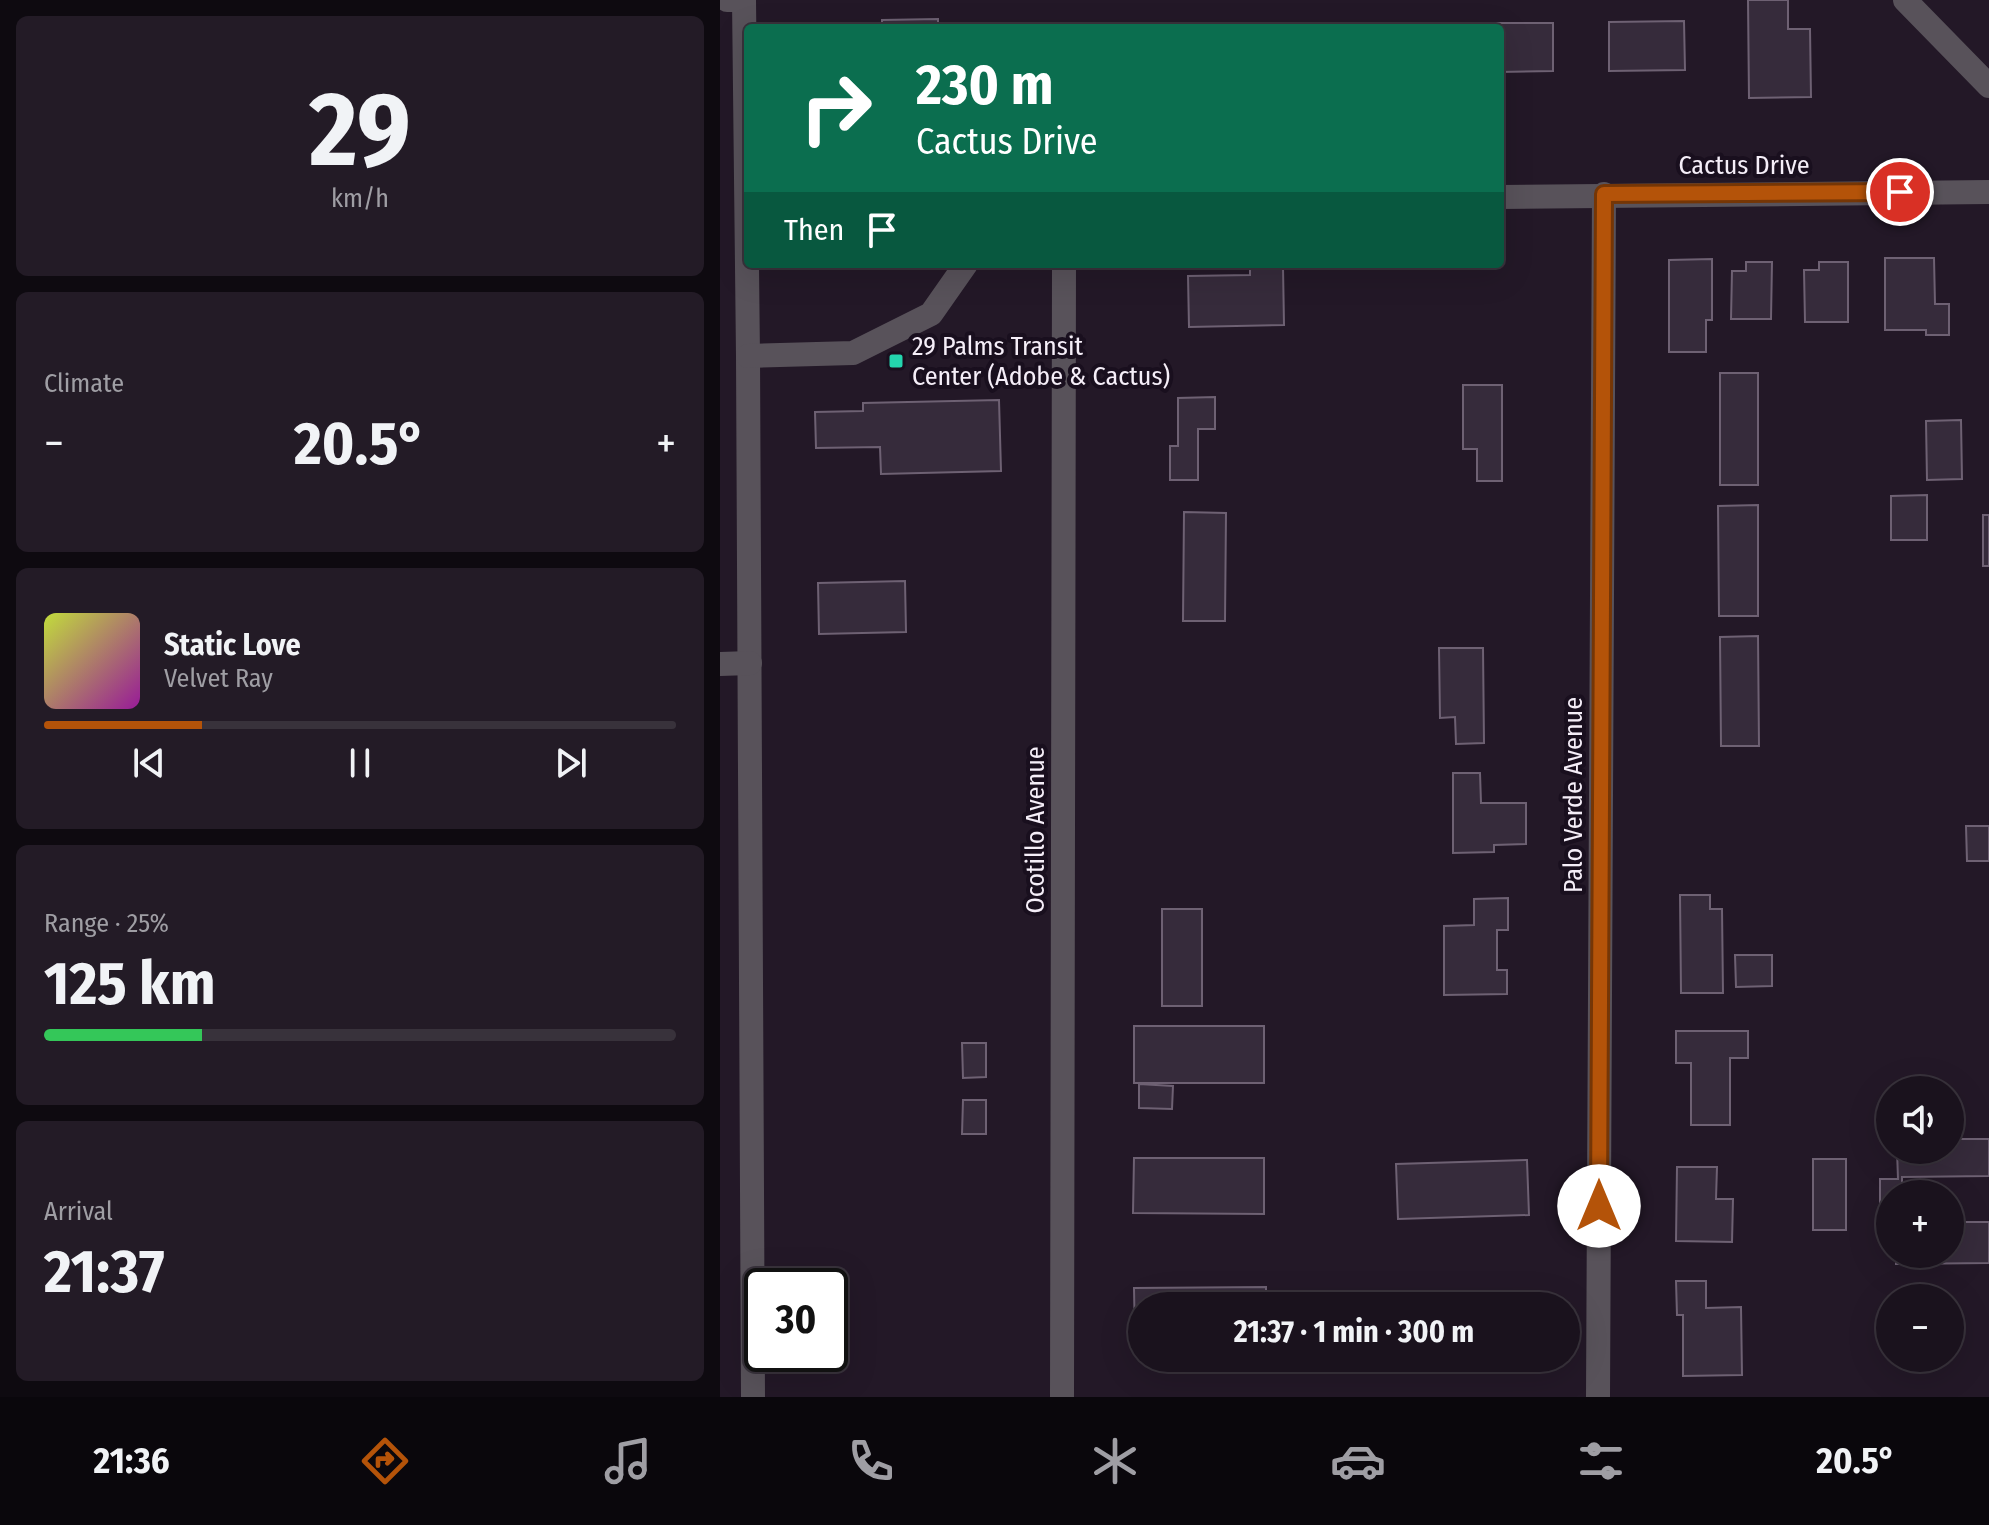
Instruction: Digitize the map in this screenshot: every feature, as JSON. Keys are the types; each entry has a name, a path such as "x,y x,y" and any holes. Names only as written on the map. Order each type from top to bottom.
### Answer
{"street":[{"path":"727,0 744,0 744,24"},
{"path":"1905,0 1989,86"},
{"name":"Cactus Drive","path":"1504,197 1989,192"},
{"name":"Palo Verde Avenue","path":"1598,1397 1604,194"},
{"path":"748,268 753,1397"},
{"path":"748,356 853,353 931,314 963,268"},
{"name":"Ocotillo Avenue","path":"1062,1397 1064,268"},
{"path":"720,664 750,663"}],"building":[{"path":"1748,0 1788,0 1788,29 1810,29 1811,97 1749,98"},
{"path":"938,19 938,24 882,24 882,20"},
{"path":"1684,21 1685,70 1609,71 1609,22"},
{"path":"1553,23 1553,71 1504,72 1504,24 1476,24"},
{"path":"1885,258 1934,258 1935,304 1949,304 1949,335 1926,335 1926,330 1885,330"},
{"path":"1712,259 1712,320 1706,320 1706,352 1669,352 1669,260"},
{"path":"1746,262 1772,262 1771,319 1731,319 1732,271 1746,271"},
{"path":"1819,262 1848,262 1848,322 1805,322 1804,270 1819,270"},
{"path":"1250,268 1283,268 1284,325 1189,327 1188,276 1250,275"},
{"path":"1720,373 1758,373 1758,485 1720,485"},
{"path":"1463,385 1502,385 1502,481 1477,481 1477,449 1463,449"},
{"path":"1215,397 1215,429 1198,429 1198,480 1170,480 1170,446 1178,446 1178,398"},
{"path":"999,400 1001,471 881,474 880,447 816,448 815,412 863,411 863,403"},
{"path":"1961,420 1962,479 1927,480 1926,421"},
{"path":"1927,495 1927,540 1891,540 1891,496"},
{"path":"1758,505 1758,616 1719,616 1718,506"},
{"path":"1184,512 1226,513 1225,621 1183,621"},
{"path":"1983,515 1989,515 1989,566 1983,566"},
{"path":"905,581 906,632 819,634 818,583"},
{"path":"1758,636 1759,746 1721,746 1720,637"},
{"path":"1439,648 1483,648 1484,743 1456,744 1455,717 1440,718"},
{"path":"1453,773 1480,773 1481,803 1526,803 1526,844 1494,845 1494,852 1453,853"},
{"path":"1966,826 1989,826 1989,861 1967,861"},
{"path":"1680,895 1710,895 1710,909 1722,909 1723,993 1681,993"},
{"path":"1508,898 1508,930 1497,930 1497,970 1507,970 1507,994 1444,995 1444,926 1474,925 1474,899"},
{"path":"1162,909 1202,909 1202,1006 1162,1006"},
{"path":"1735,955 1772,955 1772,986 1736,987"},
{"path":"1134,1026 1264,1026 1264,1083 1134,1083"},
{"path":"1676,1031 1748,1031 1748,1058 1730,1058 1730,1125 1691,1125 1691,1063 1676,1063"},
{"path":"962,1043 986,1043 986,1077 963,1078"},
{"path":"1139,1084 1173,1086 1172,1109 1139,1108"},
{"path":"963,1100 986,1100 986,1134 962,1134"},
{"path":"1964,1139 1989,1139 1989,1176 1880,1180 1898,1179 1897,1164 1964,1164"},
{"path":"1134,1158 1264,1158 1264,1214 1133,1213"},
{"path":"1813,1159 1846,1159 1846,1230 1813,1230"},
{"path":"1527,1160 1529,1215 1398,1219 1396,1164"},
{"path":"1677,1167 1717,1167 1716,1199 1733,1199 1732,1242 1676,1241"},
{"path":"1964,1222 1989,1222 1989,1263 1964,1263"},
{"path":"1676,1281 1706,1281 1706,1308 1741,1307 1742,1375 1683,1376 1683,1315 1677,1315"},
{"path":"1266,1287 1266,1292 1134,1292 1134,1288"}],"place":[{"name":"29 Palms Transit Center (Adobe & Cactus)","path":"896,361"}],"route":[{"path":"1599,1206 1604,194 1900,192"}]}
